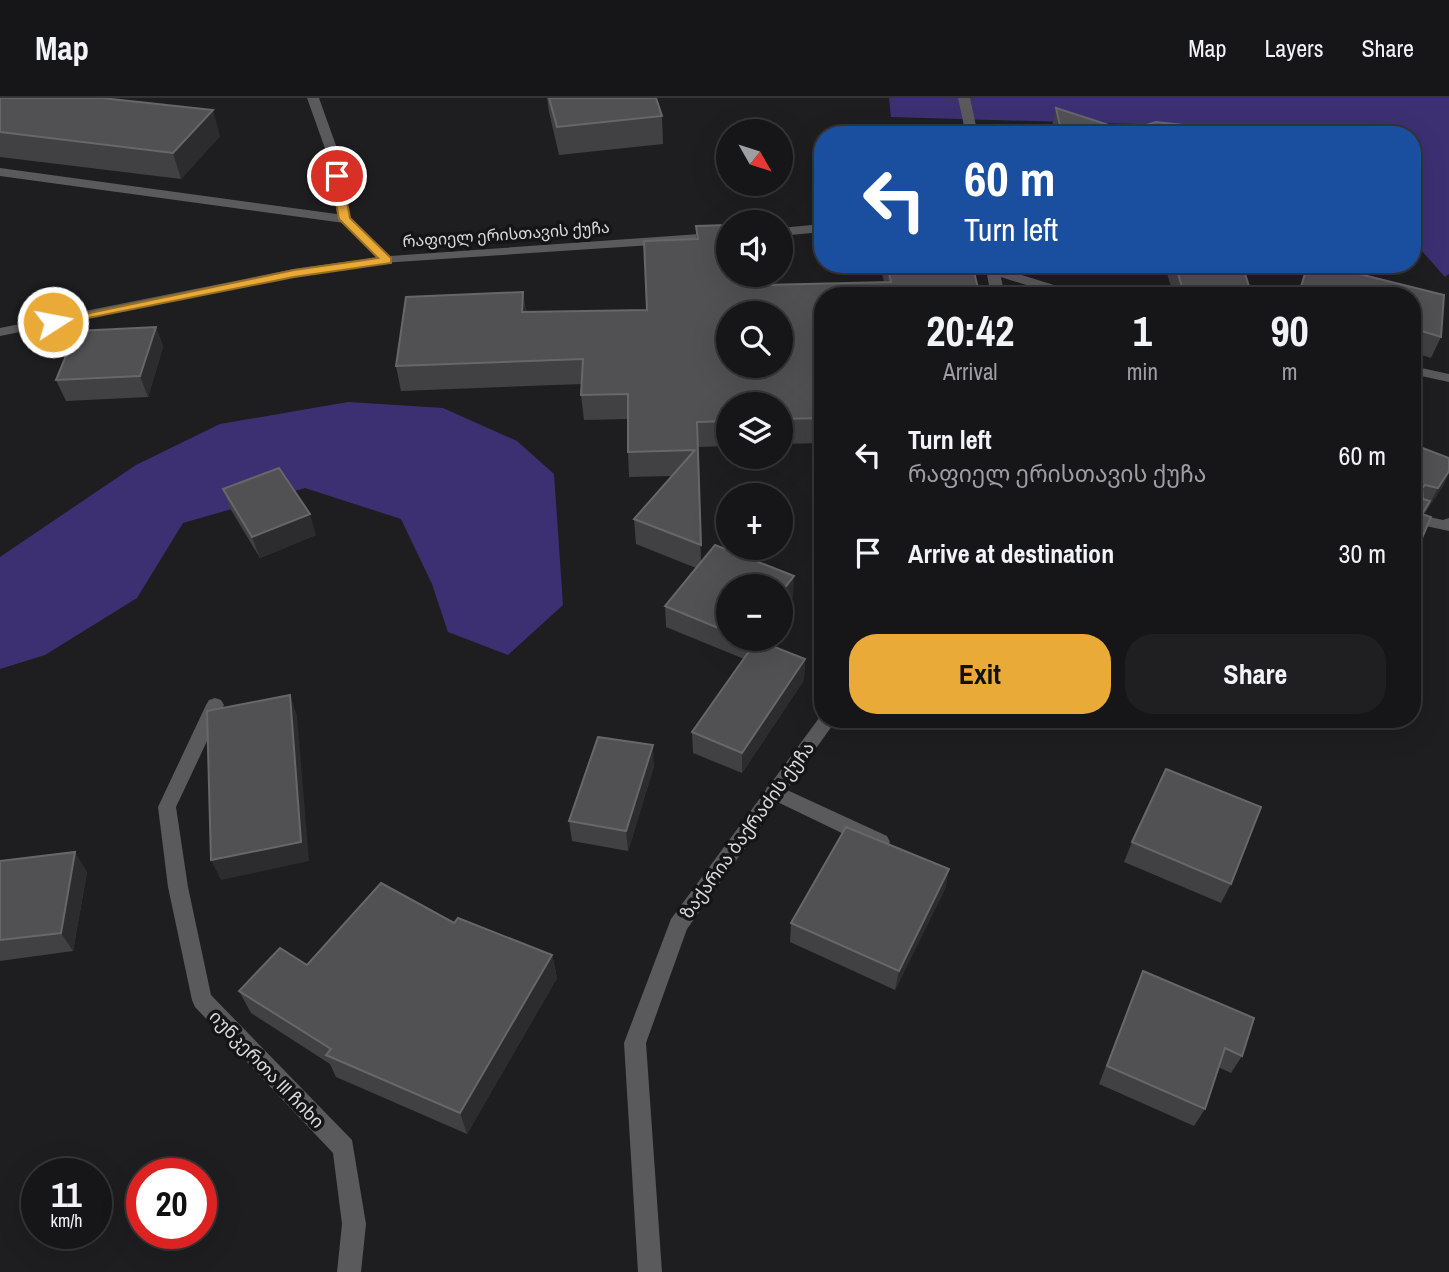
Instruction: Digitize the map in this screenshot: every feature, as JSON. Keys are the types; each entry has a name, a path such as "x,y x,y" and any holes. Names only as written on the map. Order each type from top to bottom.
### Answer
{"street":[{"path":"0,172 344,219 333,154 313,98"},
{"path":"964,98 970,126"},
{"name":"რაფიელ ერისთავის ქუჩა","path":"344,219 387,260 716,237"},
{"path":"793,231 814,229"},
{"path":"0,332 294,274 387,260"},
{"path":"1009,273 1049,287"},
{"path":"1421,372 1449,378"},
{"path":"1421,520 1447,526 1449,523"},
{"name":"იუნკერთა III ჩიხი","path":"215,705 167,807 178,887 202,1000 344,1148 354,1224 349,1272"},
{"name":"ზაქარია ბაქრაძის ქუჩა","path":"650,1272 635,1044 678,925 821,728"},
{"path":"774,792 893,848"}],"shaded area":[{"path":"889,98 1449,98 1449,274 1445,277 1421,250 1421,126 1203,126 891,117"},
{"path":"348,402 443,408 517,441 554,474 563,605 508,655 448,632 432,584 401,519 305,488 183,523 137,598 45,655 0,669 0,557 136,465 220,424"}],"building":[{"path":"0,98 102,98 213,110 173,153 0,132"},
{"path":"549,98 656,98 662,116 557,127"},
{"path":"1056,108 1112,126 1060,126"},
{"path":"1156,122 1193,126 1143,126"},
{"path":"716,225 716,287 793,287 793,284 891,282 889,273 974,273 978,287 814,287 814,418 793,419 793,392 716,392 716,421 697,422 701,545 634,519 695,450 628,452 628,394 581,395 583,359 396,366 406,297 523,292 522,312 647,310 644,241 698,239 696,226"},
{"path":"1178,273 1245,273 1249,287 1182,287"},
{"path":"1305,273 1355,273 1412,287 1301,287"},
{"path":"1421,289 1444,295 1441,337 1421,331"},
{"path":"156,327 140,376 56,380 76,331"},
{"path":"1421,447 1449,458 1449,471 1438,488 1425,485 1422,488 1423,499 1430,501 1422,514 1431,517 1421,540"},
{"path":"279,468 310,514 252,537 223,489"},
{"path":"715,545 716,560 753,560 789,574 716,574 716,627 665,606"},
{"path":"749,651 785,651 805,659 742,753 692,732"},
{"path":"290,695 301,842 211,860 207,711"},
{"path":"598,737 653,745 626,831 569,821"},
{"path":"1166,769 1261,807 1231,884 1132,842"},
{"path":"846,827 949,869 899,971 791,923"},
{"path":"75,852 61,933 0,940 0,861"},
{"path":"381,883 454,923 458,918 552,955 460,1113 326,1055 331,1049 239,991 280,948 307,965"},
{"path":"1143,971 1254,1018 1242,1056 1225,1048 1205,1109 1107,1066"}],"route":[{"path":"53,322 294,274 387,260 344,219 337,176"}]}
